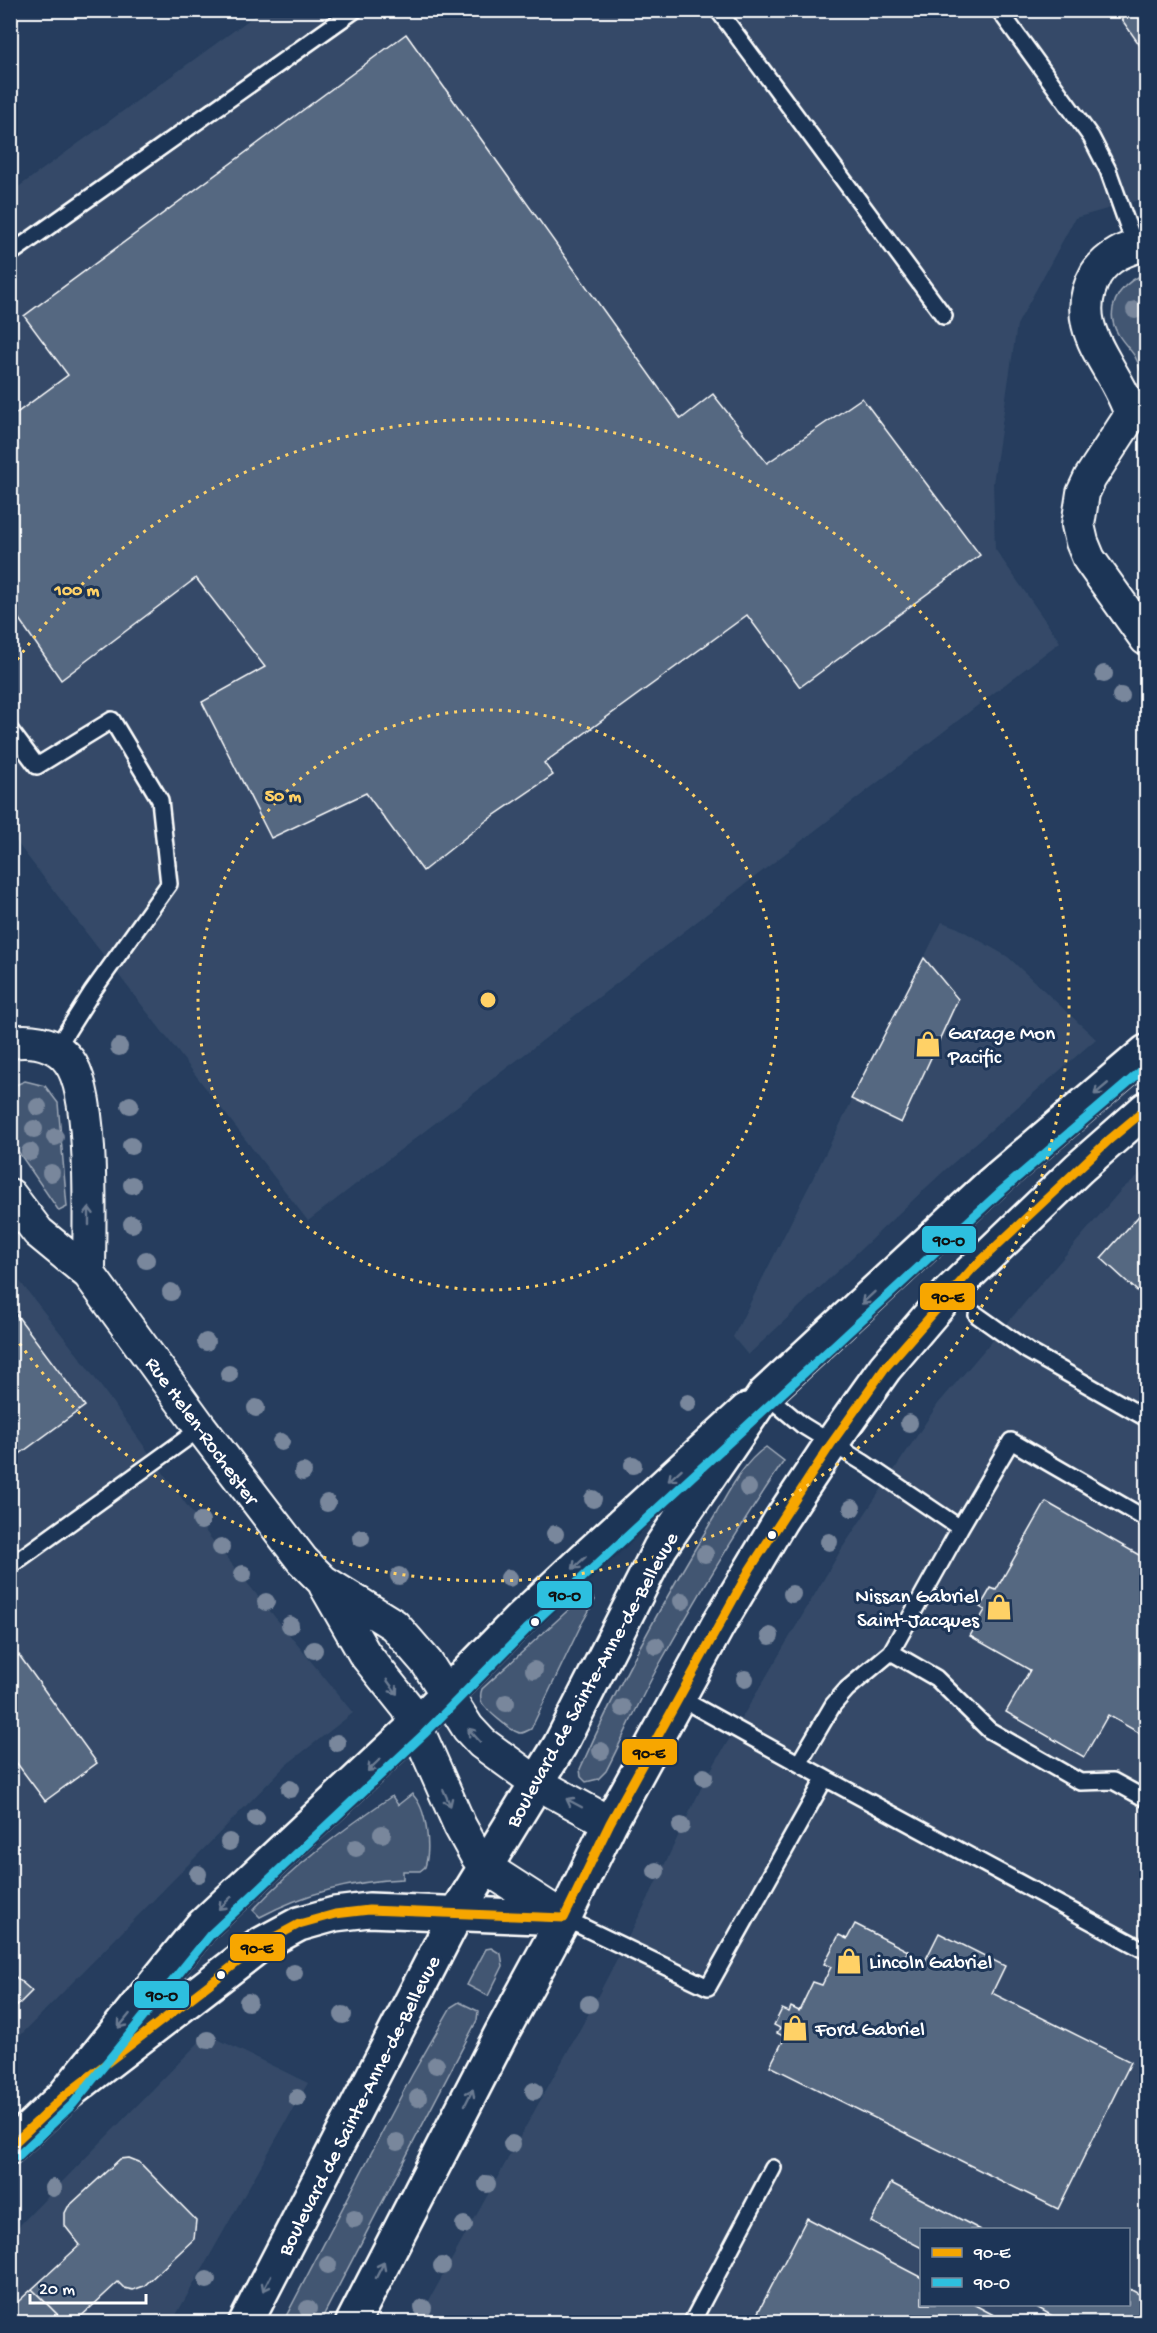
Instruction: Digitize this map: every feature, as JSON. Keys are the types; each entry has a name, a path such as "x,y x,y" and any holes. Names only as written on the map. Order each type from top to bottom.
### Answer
{"main road":[{"path":"64,2097 201,1927 416,1725 584,1559 991,1184 1146,1052"},
{"path":"353,2322 502,2032 564,1918 610,1823 678,1697 750,1569 831,1444 885,1368 949,1293 1073,1174 1146,1109"},
{"name":"Boulevard de Sainte-Anne-de-Bellevue","path":"246,2322 457,1913 560,1745 660,1548 765,1394"},
{"path":"10,2147 64,2097 260,1946 299,1923 354,1911 564,1918"}],"street":[{"path":"1141,245 1116,254 1100,268 1089,287 1085,307 1088,328 1096,347 1125,395 1139,411 1090,478 1083,493 1078,525 1089,559 1146,639"},
{"path":"10,1042 39,1042 56,1049 68,1059 82,1088 90,1209 89,1274"},
{"name":"Rue Helen-Rochester","path":"10,1195 38,1232 89,1274 284,1539 323,1581 364,1653 408,1708 467,1841 485,1867 564,1918"},
{"name":"Rue Helen-Rochester","path":"323,1581 394,1625 427,1663 468,1728 482,1743 537,1784 610,1823"}],"lane":[{"path":"10,254 355,10"},
{"path":"718,10 944,316"},
{"path":"999,10 1101,154 1141,245"},
{"path":"10,730 37,766 112,720 160,800 169,884 92,992 56,1049"},
{"path":"977,1316 1028,1351 1146,1419"},
{"path":"765,1394 802,1425 864,1463 960,1528"},
{"path":"10,1566 201,1428"},
{"path":"799,1763 833,1705 847,1689 891,1652 1011,1441 1146,1519"},
{"path":"891,1652 936,1678 989,1730 1080,1782 1113,1781 1146,1799"},
{"path":"678,1697 1146,1951"},
{"path":"564,1918 708,1987 825,1778"},
{"path":"692,2322 773,2168"}],"shaded area":[{"path":"261,11 1146,11 1146,198 1075,218 1017,325 993,483 995,549 1060,642 308,1221 11,835 10,193"},
{"path":"1146,276 1146,370 1140,370 1134,355 1118,334 1112,317 1113,308 1120,293 1132,280"},
{"path":"942,922 958,928 1008,957 1096,1039 945,1170 748,1355 733,1337"},
{"path":"25,1081 45,1086 58,1103 67,1207 59,1211 11,1141 11,1087"},
{"path":"1146,1169 1146,2322 417,2322 589,2013 648,1899 705,1780 841,1550 938,1404 1121,1190"},
{"path":"10,1269 81,1359 209,1536 353,1713 286,1765 11,2045"},
{"path":"766,1447 784,1461 735,1536 674,1639 645,1691 606,1771 598,1779 586,1782 581,1777 580,1769 642,1642 736,1480 757,1454"},
{"path":"589,1594 595,1600 531,1729 521,1733 514,1730 484,1706 481,1698 482,1689 577,1602"},
{"path":"412,1794 421,1809 426,1829 427,1859 425,1867 420,1871 403,1871 403,1879 365,1882 329,1890 294,1901 260,1917 253,1910 319,1849 355,1822 392,1796 398,1805"},
{"path":"491,1948 501,1954 503,1966 488,1996 467,1985 486,1949"},
{"path":"459,2002 478,2011 477,2020 320,2322 283,2322 412,2075 451,2007"},
{"path":"207,2034 308,2083 172,2322 11,2322 11,2234"}],"building":[{"path":"1115,10 1146,10 1146,54"},
{"path":"406,34 681,419 713,394 767,463 862,398 980,555 800,687 747,615 544,763 553,775 486,821 423,871 366,793 271,838 202,702 265,667 196,578 61,680 10,606 10,418 68,375 24,316"},
{"path":"924,958 958,999 901,1123 851,1099"},
{"path":"1146,1208 1146,1299 1101,1258"},
{"path":"10,1306 85,1406 10,1461"},
{"path":"1046,1502 1146,1559 1146,1737 1108,1715 1084,1757 1006,1712 1030,1670 970,1636 985,1610 980,1607 991,1588 996,1590"},
{"path":"19,1655 97,1763 45,1801 10,1754 10,1661"},
{"path":"855,1924 908,1951 905,1956 923,1965 939,1933 1005,1966 992,1993 1131,2062 1058,2209 770,2066 785,2037 777,2033 780,2028 774,2025 782,2009 789,2012 791,2007 799,2011 813,1982 822,1985 831,1967 824,1964 839,1935 847,1939"},
{"path":"10,1972 32,1991 10,2013"},
{"path":"129,2158 139,2162 196,2220 194,2239 144,2286 133,2290 124,2288 118,2282 75,2322 65,2322 32,2289 80,2245 65,2226 65,2213 68,2207 120,2159"},
{"path":"891,2183 977,2228 920,2228 920,2247 871,2222"},
{"path":"807,2218 920,2277 920,2306 977,2306 1007,2322 753,2322"},
{"path":"32,2289 65,2322 10,2322 10,2309"},
{"path":"1130,2289 1146,2298 1135,2322 1059,2322 1060,2320 1035,2306 1130,2306"}],"transit line":[{"name":"90-O","path":"18,2156 73,2104 210,1935 424,1734 528,1628 999,1193 1146,1067"},
{"name":"90-E","path":"10,2147 64,2096 260,1945 299,1924 335,1914 369,1910 564,1918 610,1823 750,1569 831,1444 885,1368 972,1269 1109,1140 1146,1109"}],"place":[{"name":"Garage Mon Pacific","path":"928,1044"},
{"name":"Nissan Gabriel Saint-Jacques","path":"999,1607"},
{"name":"Lincoln Gabriel","path":"849,1961"},
{"name":"Ford Gabriel","path":"795,2028"}]}
